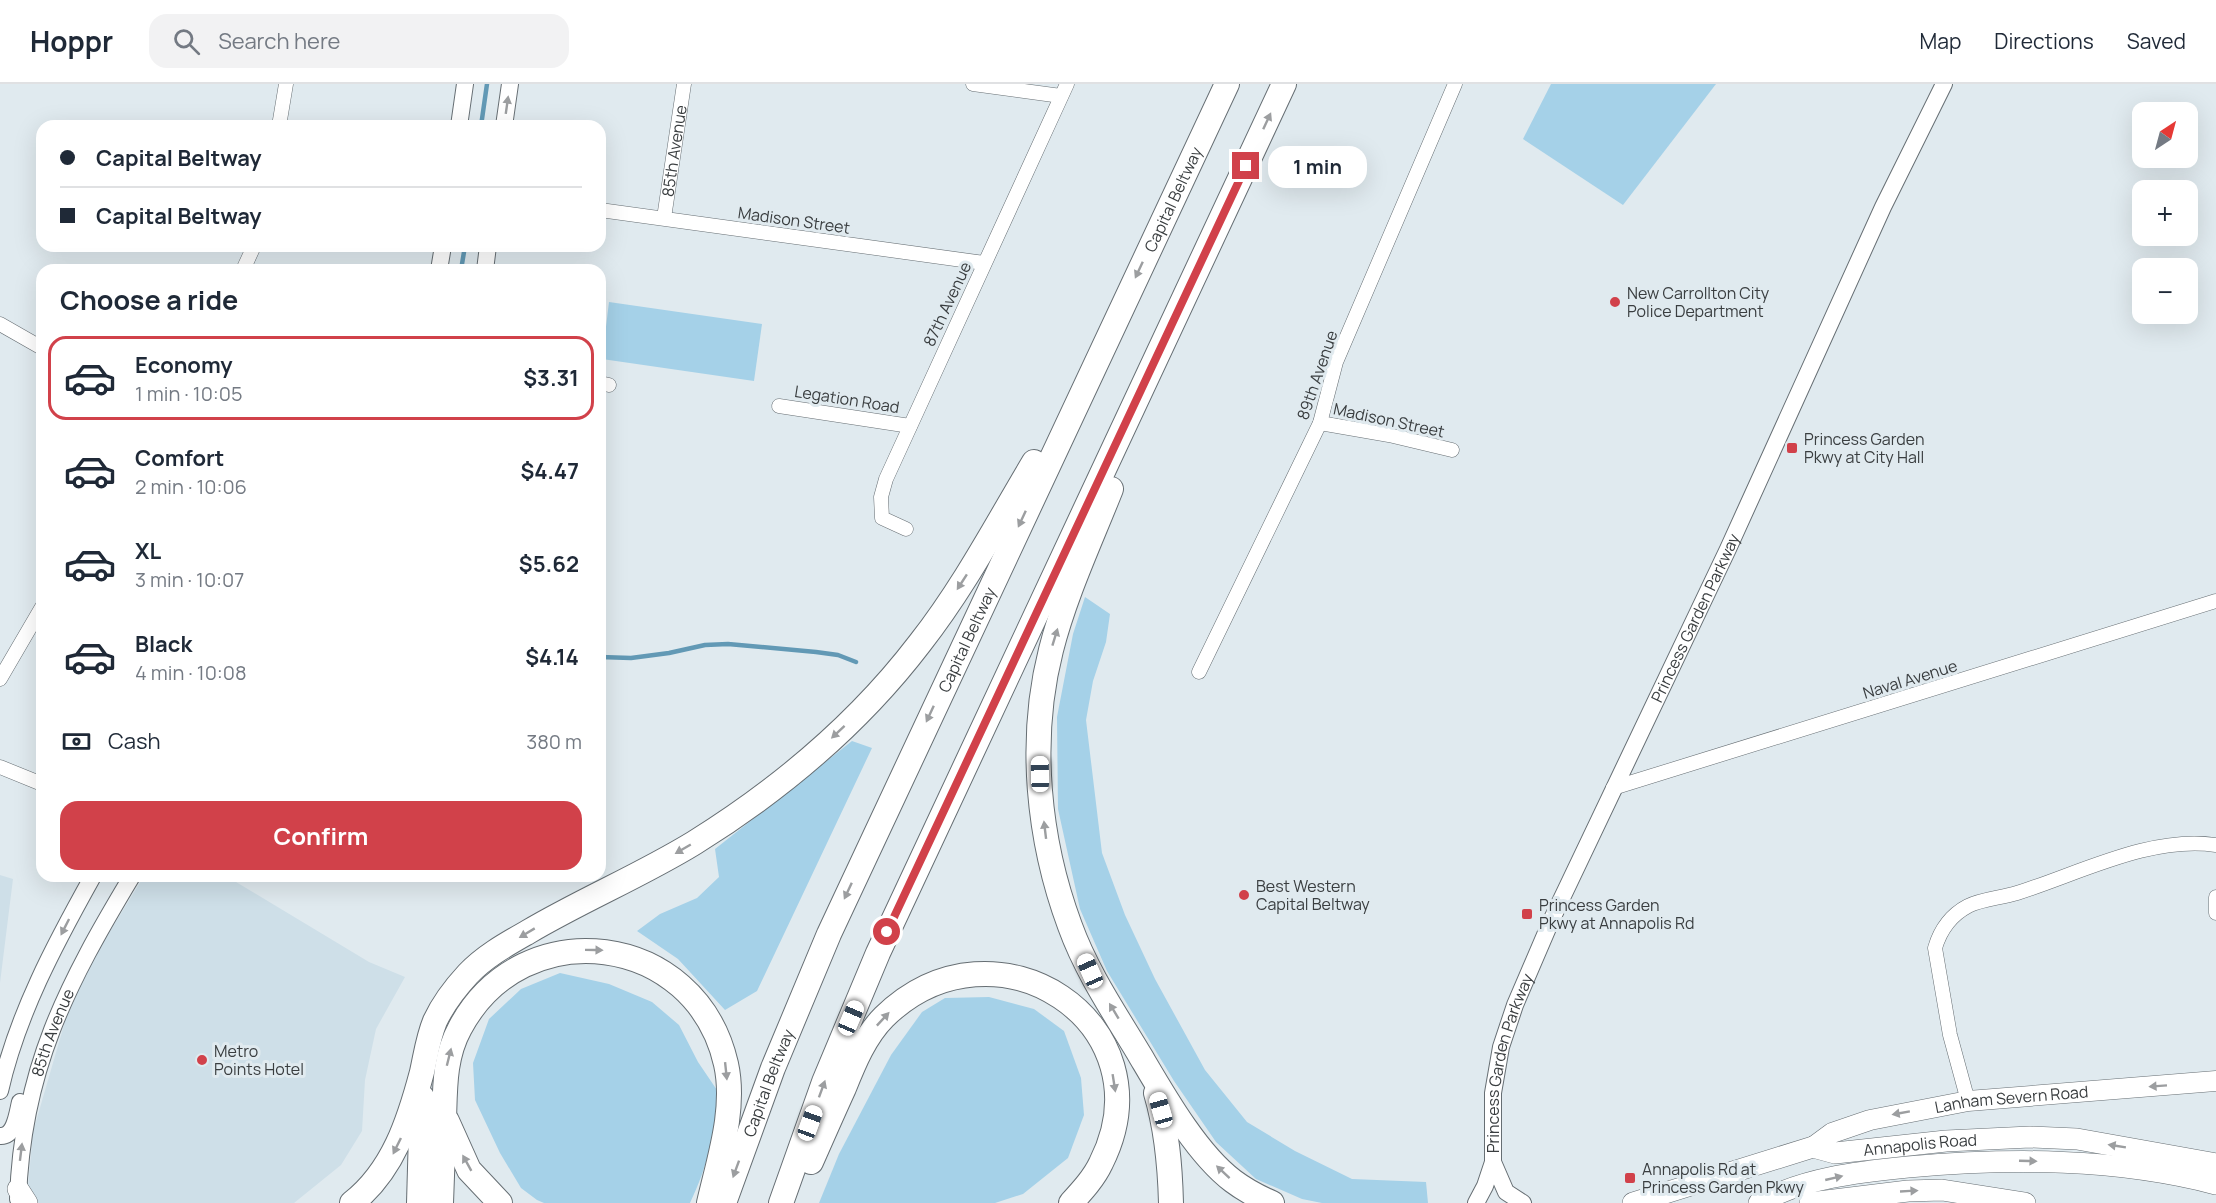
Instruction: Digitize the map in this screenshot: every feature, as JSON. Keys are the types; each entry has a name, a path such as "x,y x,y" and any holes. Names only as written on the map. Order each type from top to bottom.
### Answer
{"highway":[{"name":"Capital Beltway","path":"724,1203 773,1068 829,934 1227,84"},
{"path":"781,1203 824,1082 878,953 1284,84"},
{"path":"1197,269 1064,606 1047,672 1039,739 1040,792 1046,840 1070,926 1090,971 1151,1073 1192,1136 1213,1163 1232,1180 1272,1203"},
{"path":"352,1203 366,1190 390,1160 403,1135 436,1020 450,996 469,973 486,959 560,913 659,863 731,819 806,761 855,716 920,644 944,610 1101,352"},
{"path":"441,1203 445,1075 459,1028 474,1005 490,987 517,969 545,956 572,950 602,950 629,956 657,968 680,985 701,1007 717,1034 726,1065 728,1101 723,1140 709,1203"},
{"path":"793,1203 858,1054 883,1018 922,990 946,979 971,974 998,973 1024,979 1050,990 1071,1004 1092,1027 1112,1066 1116,1091 1116,1115 1109,1143 1101,1164 1088,1185 1071,1203"},
{"path":"419,1203 422,1071"},
{"path":"1151,1073 1167,1137 1171,1203"},
{"path":"445,1115 469,1170 500,1203"}],"main road":[{"name":"Lanham Severn Road","path":"1813,1147 1832,1133 1870,1120 1968,1101 2216,1081"},
{"name":"Annapolis Road","path":"1633,1203 1813,1147 1834,1154 1946,1140 2030,1137 2077,1140 2216,1164"},
{"name":"Annapolis Road","path":"1759,1203 1781,1190 1854,1174 1938,1164 2012,1161 2087,1163 2191,1177 2216,1184"},
{"path":"1658,1203 1690,1185"},
{"path":"1810,1203 1888,1193 1942,1190 2025,1203"}],"street":[{"path":"280,120 286,84"},
{"path":"460,120 465,84"},
{"path":"505,120 510,84"},
{"name":"85th Avenue","path":"664,218 684,84"},
{"path":"973,84 1064,90"},
{"name":"89th Avenue","path":"1199,672 1320,423 1336,362 1455,84"},
{"name":"Princess Garden Parkway","path":"1476,1203 1485,1186 1493,1162 1493,1093 1501,1047 1515,1005 1551,921 1788,419 1883,207 1944,84"},
{"name":"87th Avenue","path":"906,529 882,518 881,497 886,479 1064,90"},
{"name":"Madison Street","path":"606,211 984,263"},
{"path":"0,324 36,345"},
{"name":"Legation Road","path":"779,406 910,426"},
{"name":"Madison Street","path":"1320,423 1389,435 1452,450"},
{"name":"Naval Avenue","path":"1613,789 2216,601"},
{"path":"0,679 36,617"},
{"path":"0,767 36,782"},
{"path":"1968,1101 1950,1035 1935,948 1939,935 1951,920 1970,905 2017,893 2112,858 2175,844 2216,845"},
{"name":"85th Avenue","path":"0,1092 10,1052 32,996 90,882"},
{"name":"85th Avenue","path":"21,1198 24,1129 37,1069 51,1029 73,979 128,882"},
{"path":"2216,897 2216,913"},
{"path":"0,1136 5,1137 10,1133 21,1100 37,1069"},
{"name":"Princess Garden Parkway","path":"1493,1162 1506,1192 1522,1203"}],"shaded area":[{"path":"1551,84 1716,84 1623,205 1523,139"},
{"path":"609,302 762,324 754,381 606,360"},
{"path":"1085,597 1110,614 1106,642 1093,681 1086,720 1102,853 1125,915 1155,979 1205,1070 1247,1122 1295,1151 1352,1179 1426,1182 1428,1203 1322,1203 1302,1199 1256,1179 1216,1142 1174,1081 1107,971 1080,909 1058,809 1057,717 1073,634"},
{"path":"852,741 872,748 757,991 725,1010 678,959 637,931 660,914 697,898 719,877 715,849"},
{"path":"0,875 13,879 0,983"},
{"path":"140,882 236,882 369,962 405,977 376,1029 365,1080 362,1131 341,1165 294,1203 32,1203 27,1198 33,1132 68,1011 88,967"},
{"path":"560,973 609,984 652,1002 679,1025 698,1062 719,1093 709,1150 690,1203 544,1203 521,1188 500,1153 475,1100 473,1063 489,1019 521,989"},
{"path":"989,997 1034,1009 1064,1031 1081,1078 1084,1115 1068,1158 1023,1194 995,1203 819,1203 839,1154 891,1055 922,1012 945,998"}],"waterway":[{"path":"482,120 487,84"},
{"path":"462,264 464,252"},
{"path":"606,657 631,658 705,645 728,644 838,655 856,662"}],"place":[{"name":"New Carrollton City Police Department","path":"1615,302"},
{"name":"Princess Garden Pkwy at City Hall","path":"1792,448"},
{"name":"Best Western Capital Beltway","path":"1244,895"},
{"name":"Princess Garden Pkwy at Annapolis Rd","path":"1527,914"},
{"name":"Metro Points Hotel","path":"202,1060"},
{"name":"Annapolis Rd at Princess Garden Pkwy","path":"1630,1178"}],"route":[{"path":"887,932 1246,166"}]}
